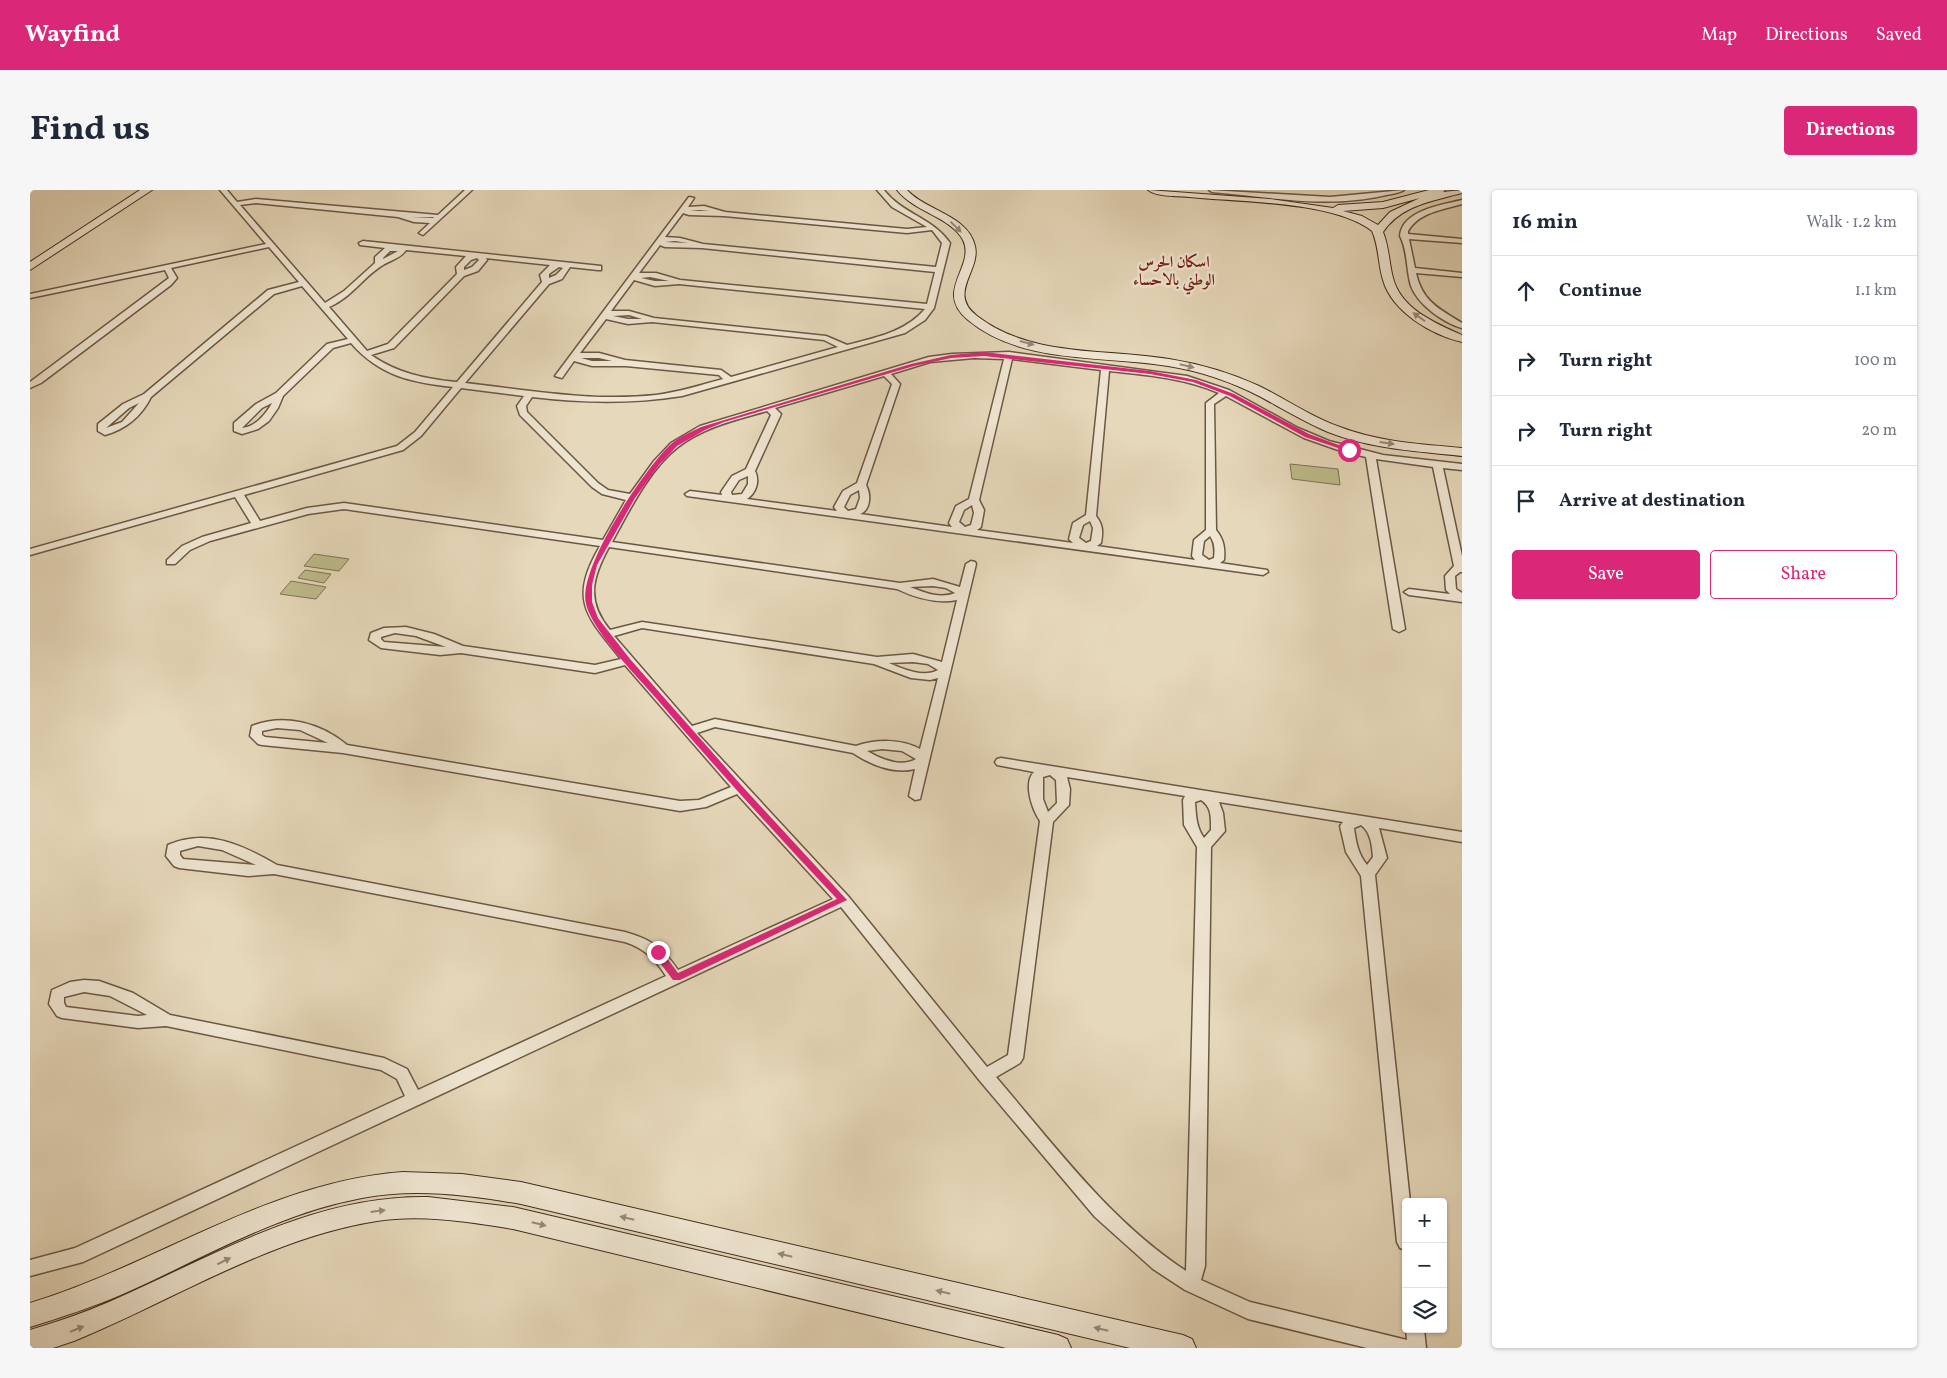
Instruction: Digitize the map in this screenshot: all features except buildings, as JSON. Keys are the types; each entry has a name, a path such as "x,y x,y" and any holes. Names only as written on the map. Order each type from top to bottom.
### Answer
{"main road":[{"path":"30,260 136,190"},
{"path":"30,267 147,190"},
{"path":"902,190 909,198 953,223 968,240 970,254 958,294 962,306 983,326 1014,340 1039,346 1169,362 1206,370 1244,384 1318,423 1358,438 1462,452"},
{"path":"1153,190 1188,196 1371,206 1462,190"},
{"path":"1378,232 1392,213 1437,193"},
{"path":"1315,203 1352,215 1378,232 1386,274 1393,292 1421,318 1461,338"},
{"path":"30,1315 61,1307 97,1293 252,1222 309,1200 363,1187 424,1182 462,1183 521,1193 1183,1348"},
{"path":"30,1343 65,1333 123,1310 249,1250 309,1226 340,1217 378,1210 431,1208 467,1210 513,1218 1058,1348"}],"street":[{"path":"223,190 364,354 389,371 408,377 460,385 595,400 638,400 682,393 902,331 922,318 930,307 946,243 934,228 897,206 880,190"},
{"path":"423,233 465,190"},
{"path":"1212,190 1233,191 1315,203 1357,199 1400,190"},
{"path":"1315,190 1315,203"},
{"path":"559,376 691,198"},
{"path":"235,204 256,201 400,215 409,219 428,221 438,219"},
{"path":"1462,202 1412,219 1406,225 1404,236 1415,286 1420,296 1446,317 1462,326"},
{"path":"1453,205 1462,208"},
{"path":"683,210 694,208 713,210 724,214 907,230 934,228"},
{"path":"916,217 934,212"},
{"path":"1404,236 1462,241"},
{"path":"659,241 671,239 691,241 702,246 940,270"},
{"path":"362,243 598,268"},
{"path":"30,296 270,245"},
{"path":"324,306 336,303 379,264 393,259 402,251 398,247"},
{"path":"364,354 391,346 461,274 475,269 483,260 479,255"},
{"path":"461,274 460,267 468,258 479,255"},
{"path":"30,552 400,448 418,434 546,282 559,277 567,268 562,264 551,266 544,275 546,282"},
{"path":"30,393 34,383 168,283 173,278 167,267"},
{"path":"1412,270 1462,275"},
{"path":"632,277 646,275 667,277 679,282 930,307"},
{"path":"147,396 135,414 121,427 105,432 101,430 101,426 126,406 147,396 271,292 303,283"},
{"path":"605,315 640,314 652,320 826,338 846,348"},
{"path":"1446,317 1462,314"},
{"path":"279,395 277,403 257,427 242,431 237,429 237,425 259,406 279,395 330,346 352,340"},
{"path":"573,357 589,354 611,357 624,363 720,373 730,380"},
{"path":"963,531 954,523 960,508 974,500 1009,355"},
{"path":"1404,1348 1294,1323 1248,1310 1191,1284 1159,1264 1101,1212 985,1076 843,900 739,788 606,635 595,619 589,602 588,585 594,565 632,498 665,453 687,436 722,421 768,407 951,356 1009,355 1174,376 1226,392 1307,436 1371,456 1462,466"},
{"path":"1091,516 1105,368"},
{"path":"846,515 839,507 846,492 861,485 896,384 886,373"},
{"path":"1207,564 1220,560 1220,544 1218,538 1211,531 1210,403 1226,392"},
{"path":"530,394 520,406 523,413 539,430 604,492 632,498"},
{"path":"1258,409 1277,402"},
{"path":"733,500 726,492 735,478 750,471 776,414 768,407"},
{"path":"1371,456 1399,629"},
{"path":"1437,464 1460,567 1450,576 1451,590 1462,599"},
{"path":"733,500 746,496 754,482 754,477 750,471"},
{"path":"846,515 860,511 866,496 866,491 861,485"},
{"path":"238,494 257,524"},
{"path":"690,494 1264,572"},
{"path":"963,531 976,527 980,512 979,506 974,500"},
{"path":"171,562 186,548 196,543 307,510 344,506 900,586 918,595 949,599 964,594"},
{"path":"1084,547 1074,539 1078,524 1091,516"},
{"path":"1084,547 1096,543 1098,527 1097,522 1091,516"},
{"path":"1207,564 1196,556 1199,540 1211,531"},
{"path":"915,796 971,564"},
{"path":"1409,592 1462,599"},
{"path":"606,635 642,625 877,661 898,672 931,677 940,675 945,670"},
{"path":"461,649 436,638 391,629 374,635 375,640 381,645 440,651 461,649 595,669 628,661"},
{"path":"343,749 333,739 307,729 274,723 264,724 256,729 256,736 262,741 343,749 680,806 701,804 739,788"},
{"path":"689,731 715,723 857,750 874,761 909,767 918,765 924,760"},
{"path":"857,750 866,745 879,745 914,750 924,760"},
{"path":"1000,762 1462,837"},
{"path":"985,1076 1015,1058 1047,820 1062,805 1064,781 1060,774 1051,770 1037,775 1036,800 1038,809 1047,820"},
{"path":"1191,1284 1196,1266 1204,846 1218,831 1217,806 1211,798 1201,794 1189,800 1190,826 1193,835 1204,846"},
{"path":"1368,874 1380,858 1376,832 1369,824 1360,821 1347,826 1351,853 1356,862 1368,874 1402,1203"},
{"path":"274,869 246,853 194,840 183,842 173,848 173,856 179,863 248,871 274,869 638,940 645,942 658,952 676,978"},
{"path":"30,1268 77,1256 843,900"},
{"path":"166,1020 137,1000 81,984 68,987 57,994 56,1004 62,1012 138,1022 166,1020 384,1064 402,1074 415,1099"},
{"path":"1415,1333 1417,1348"}],"shaded area":[{"path":"1290,464 1338,469 1340,485 1292,479"},
{"path":"314,554 349,559 339,571 304,566"},
{"path":"305,570 331,574 324,583 298,578"},
{"path":"291,581 326,587 316,599 280,594"}],"district":[{"name":"اسكان الحرس الوطني بالاحساء","path":"1174,272"}],"route":[{"path":"658,952 676,978 843,900 739,788 628,661 595,619 589,602 588,585 594,565 632,498 657,463 674,445 703,428 722,421 929,360 951,356 984,354 1009,355 1174,376 1194,381 1212,386 1232,395 1307,436 1349,450"}]}
